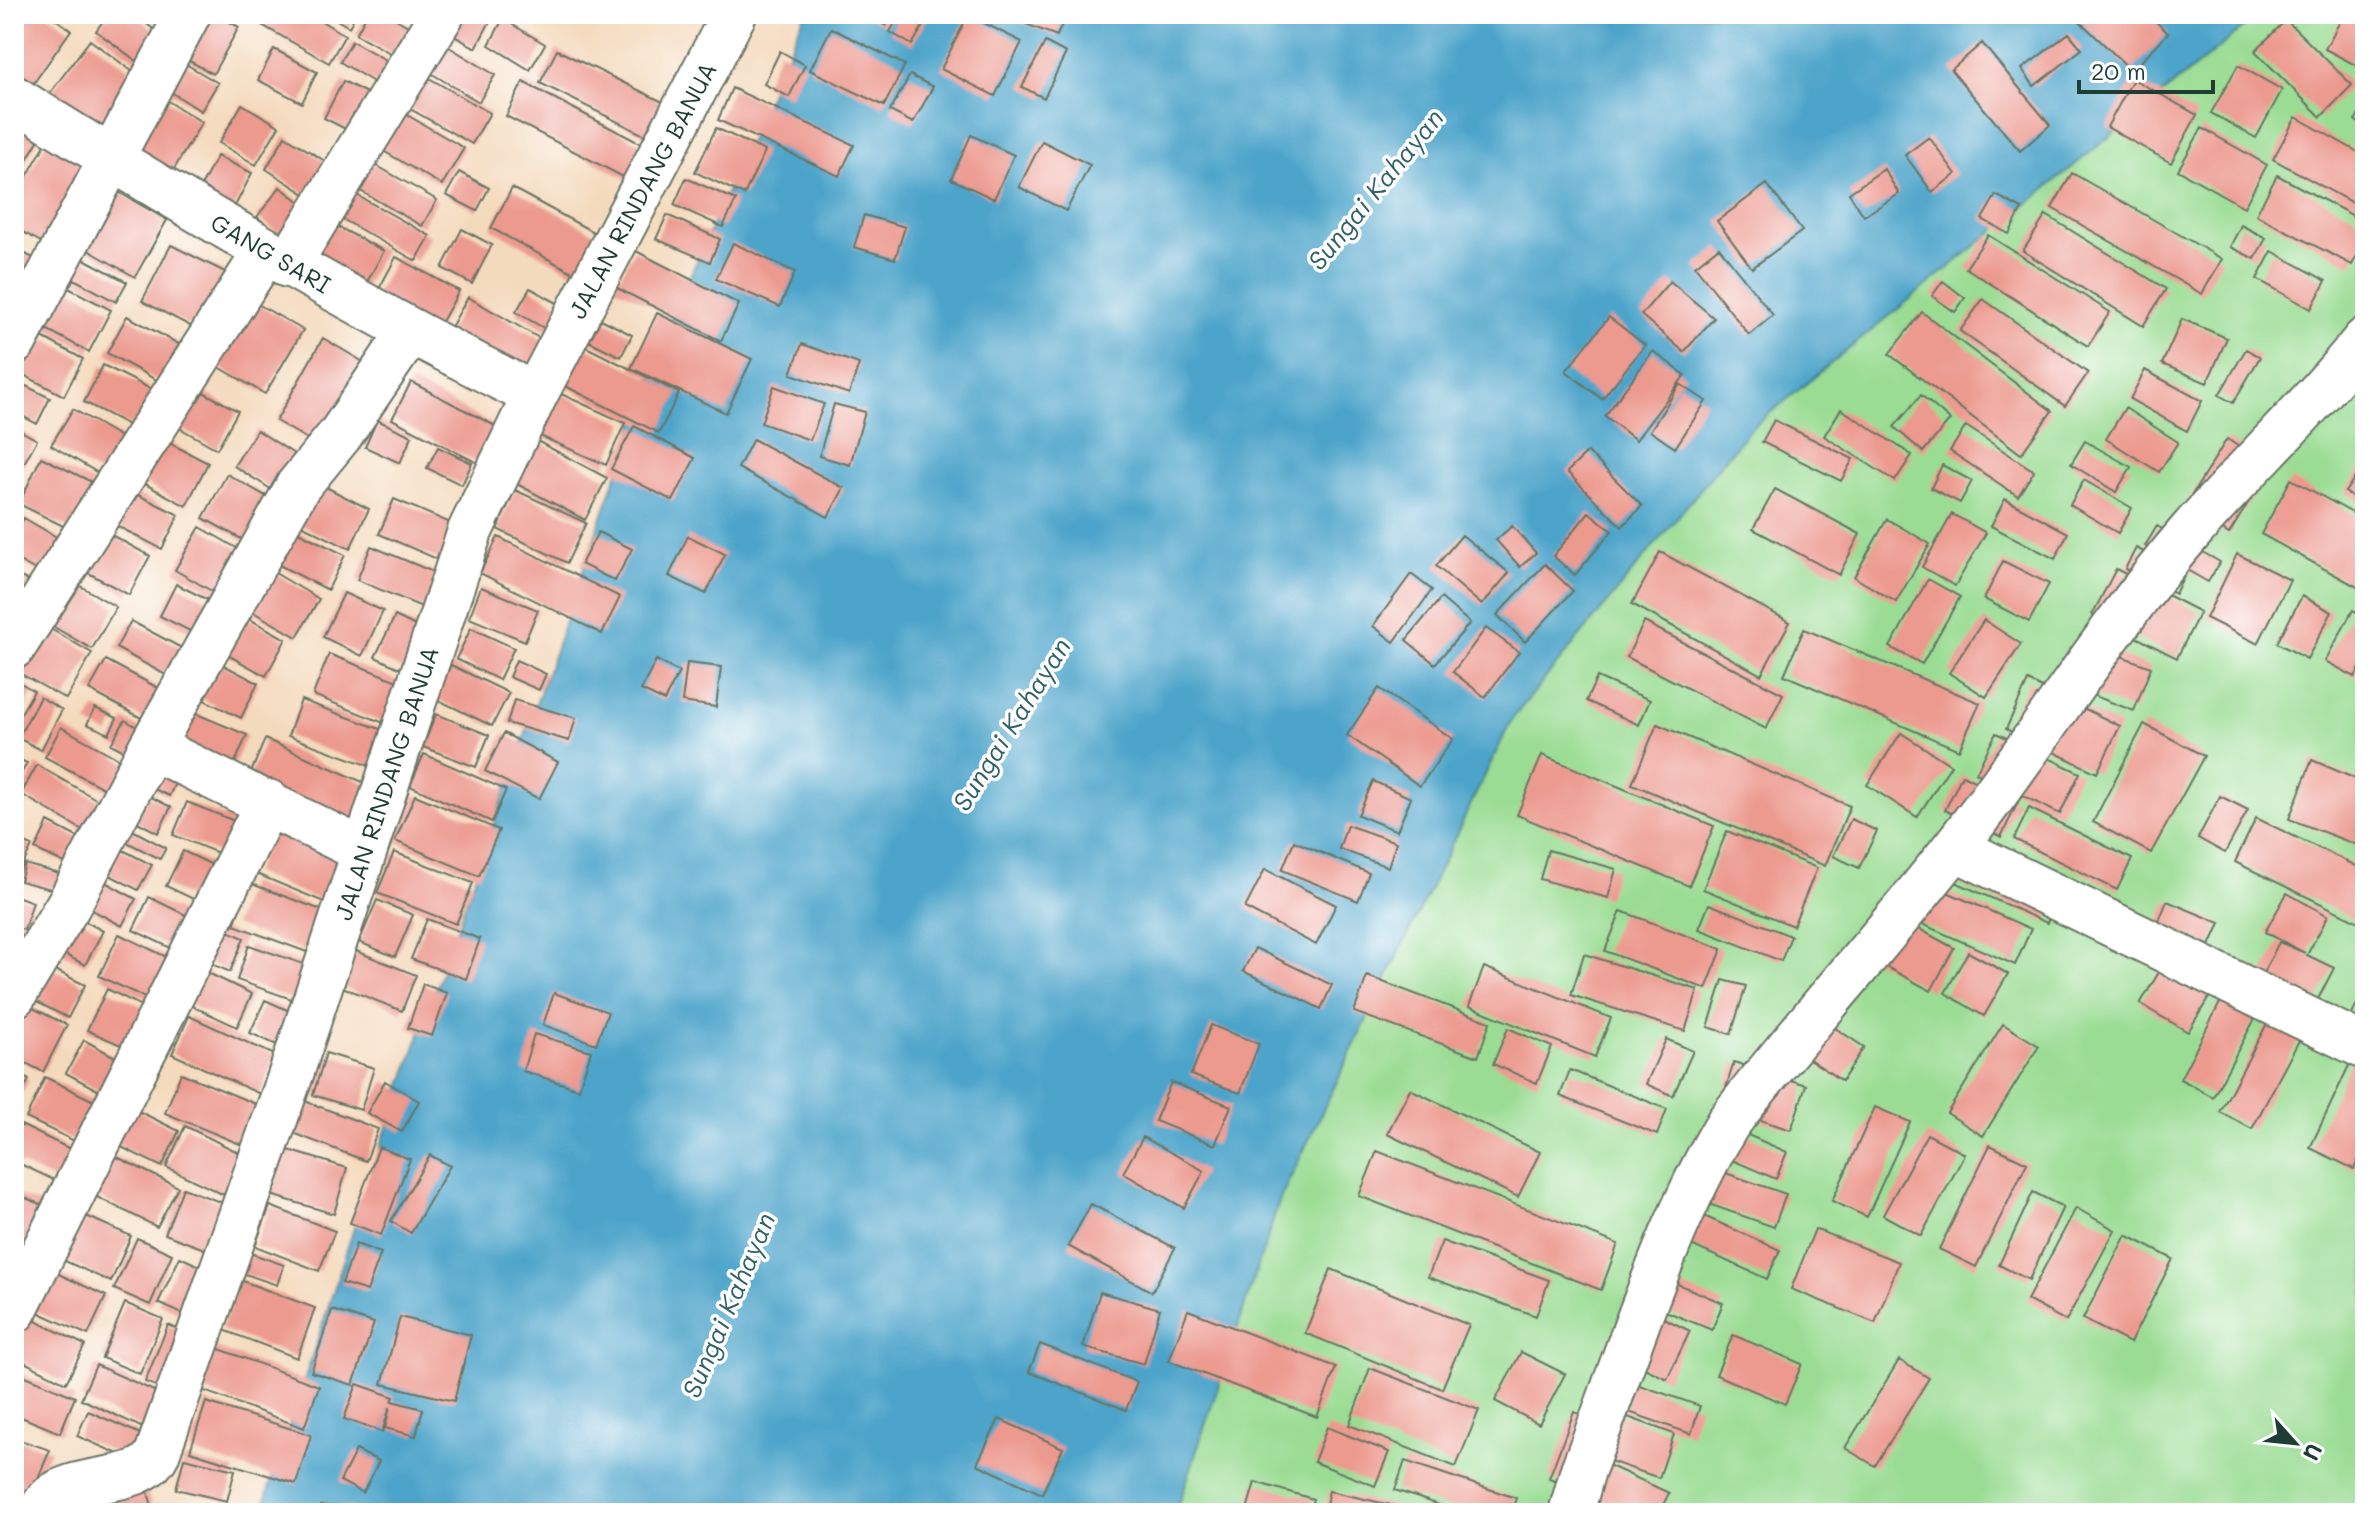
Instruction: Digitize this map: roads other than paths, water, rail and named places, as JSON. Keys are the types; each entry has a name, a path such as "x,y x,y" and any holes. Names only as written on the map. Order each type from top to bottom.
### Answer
{"street":[{"path":"14,342 188,14"},
{"path":"14,646 442,14"},
{"name":"JALAN RINDANG BANUA","path":"40,1513 44,1502 60,1491 136,1471 149,1465 157,1454 290,1077 362,850 470,531 535,395 734,14"},
{"name":"GANG SARI","path":"14,98 277,258 410,332 535,395"},
{"path":"14,995 69,904 151,747 298,486 340,435 410,332"},
{"path":"1571,1513 1583,1470 1703,1166 1728,1123 1955,848 2028,751 2097,648 2181,543 2330,383 2365,340"},
{"path":"151,747 362,850"},
{"path":"14,1311 268,802"},
{"path":"1955,848 2365,1047"}],"water":[{"name":"Sungai Kahayan","path":"805,14 2260,14 1748,431 1512,719 1280,1199 1176,1513 261,1513 384,1136 673,315"}]}
